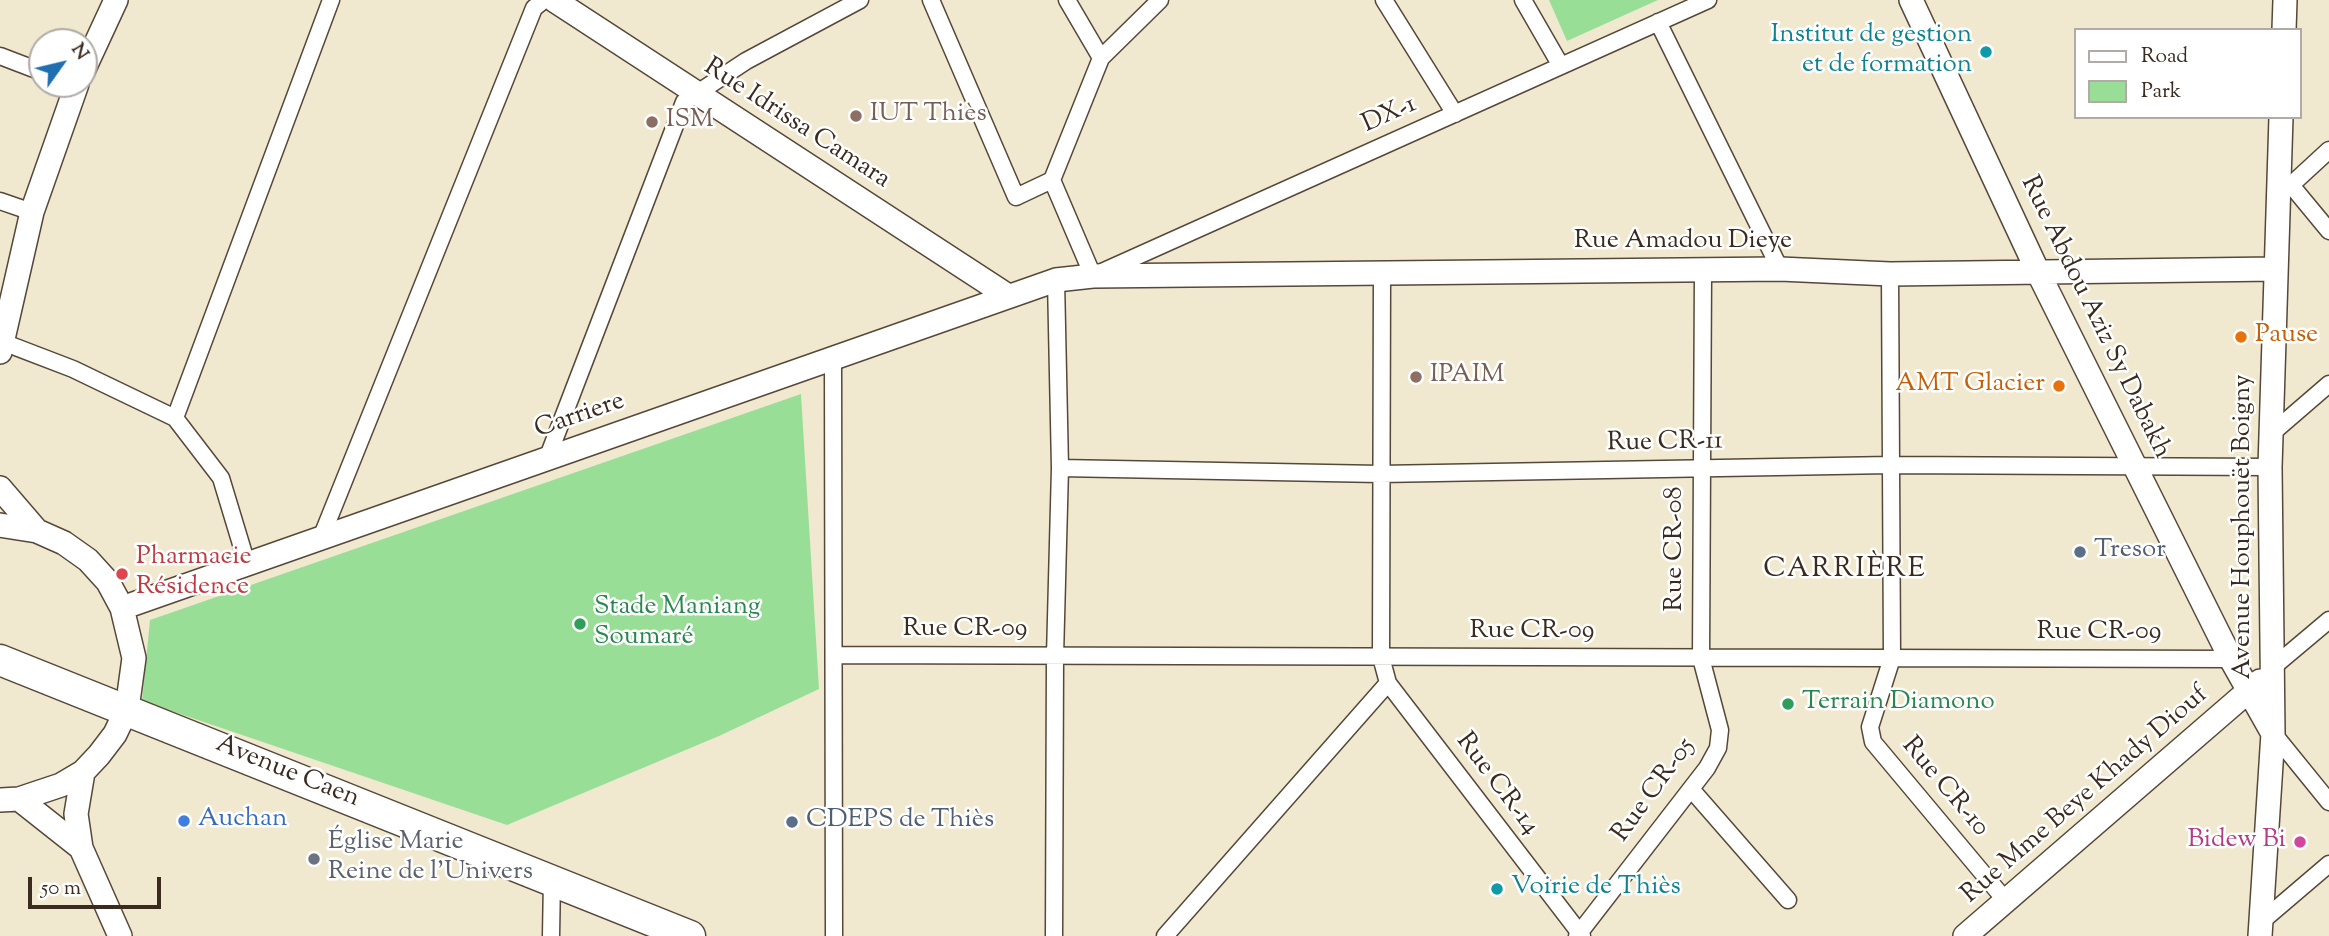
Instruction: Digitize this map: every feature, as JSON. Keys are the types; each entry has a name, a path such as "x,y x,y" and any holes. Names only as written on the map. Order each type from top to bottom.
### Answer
{"highway":[{"name":"Avenue Caen","path":"0,660 690,936"}],"street":[{"path":"98,38 116,0"},
{"path":"174,418 331,0"},
{"path":"321,538 534,8 544,0"},
{"name":"Rue Idrissa Camara","path":"554,0 1008,296"},
{"path":"547,458 684,102 746,61 859,0"},
{"path":"931,0 1016,197 1052,180 1101,58 1160,0"},
{"path":"1066,0 1101,58"},
{"path":"1384,0 1455,114"},
{"path":"1523,0 1561,66"},
{"name":"Rue Abdou Aziz Sy Dabakh","path":"1911,0 2038,272 2231,659 2273,733"},
{"path":"2284,28 2285,0"},
{"name":"DX-1","path":"1093,276 1705,1"},
{"path":"1658,22 1780,269"},
{"path":"0,56 28,67"},
{"path":"72,98 32,212 1,345 72,369 174,418 221,478 247,564"},
{"name":"Avenue Houphouët Boigny","path":"2260,929 2273,733 2270,467 2275,269 2284,185 2281,119"},
{"path":"2329,150 2284,185 2329,231"},
{"path":"1052,180 1093,276"},
{"path":"0,201 32,212"},
{"name":"Rue Amadou Dieye","path":"1055,280 1093,276 1703,272 1780,269 1891,274 2275,269"},
{"name":"Rue CR-08","path":"1701,658 1703,272"},
{"name":"Rue CR-14","path":"1382,273 1381,657 1388,683 1579,935"},
{"name":"Rue CR-10","path":"1891,274 1892,658 1870,727 1874,742 2006,901"},
{"path":"1054,936 1055,656 1060,468 1055,280"},
{"name":"Carriere","path":"122,608 1055,280"},
{"path":"833,358 834,936"},
{"path":"2271,434 2329,384"},
{"name":"Rue CR-11","path":"1060,468 1380,474 1890,465 2270,467"},
{"path":"0,488 37,531"},
{"path":"0,525 37,531 64,543 88,560 108,582 122,608 131,633 134,658 127,709 116,733 83,772 61,785 10,800"},
{"path":"2272,668 2329,620"},
{"name":"Rue CR-09","path":"834,655 2231,659"},
{"name":"Rue CR-05","path":"1579,935 1691,789 1718,748 1720,730 1701,658"},
{"name":"Rue Mme Beye Khady Diouf","path":"1965,936 2250,691 2272,668"},
{"path":"1165,936 1388,683"},
{"path":"2273,733 2329,802"},
{"path":"83,772 76,814 80,848 120,936"},
{"path":"1691,789 1788,900"},
{"path":"10,800 80,848"},
{"path":"2260,929 2329,864"},
{"path":"551,936 552,879"}],"green space":[{"path":"1549,0 1658,0 1567,41"},
{"name":"Stade Maniang Soumaré","path":"801,394 819,689 719,736 507,825 142,701 150,620"}],"place":[{"name":"Institut de gestion et de formation","path":"1986,52"},
{"name":"IUT Thiès","path":"856,116"},
{"name":"ISM","path":"652,122"},
{"name":"Pause","path":"2241,337"},
{"name":"IPAIM","path":"1416,377"},
{"name":"AMT Glacier","path":"2059,386"},
{"name":"Tresor","path":"2080,552"},
{"name":"Pharmacie Résidence","path":"122,574"},
{"name":"Stade Maniang Soumaré","path":"580,624"},
{"name":"Terrain Diamono","path":"1788,704"},
{"name":"Auchan","path":"184,821"},
{"name":"CDEPS de Thiès","path":"792,822"},
{"name":"Bidew Bi","path":"2300,842"},
{"name":"Église Marie Reine de l'Univers","path":"314,859"},
{"name":"Voirie de Thiès","path":"1497,889"}],"district":[{"name":"CARRIÈRE","path":"1845,571"}]}
